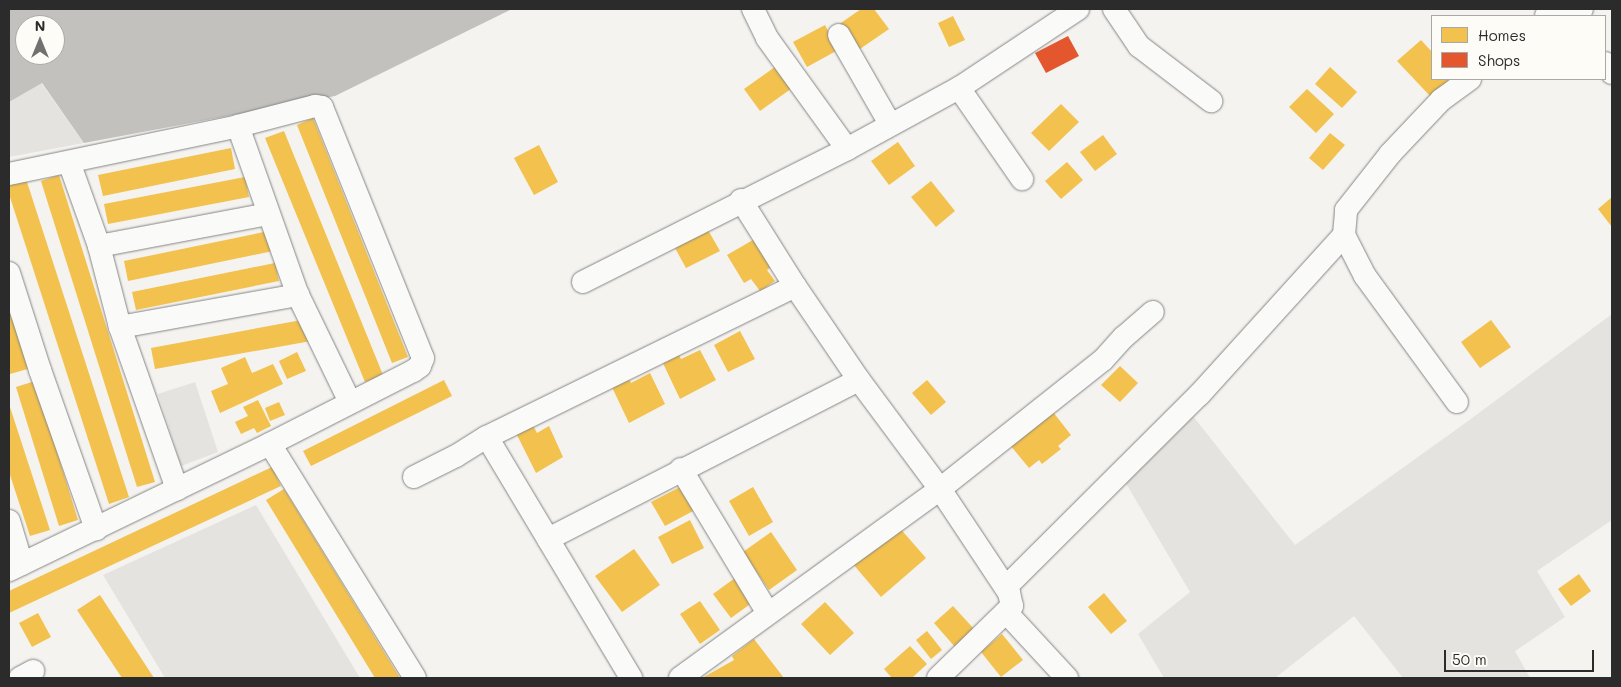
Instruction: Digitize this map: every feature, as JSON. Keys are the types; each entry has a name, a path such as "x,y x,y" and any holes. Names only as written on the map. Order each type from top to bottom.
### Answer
{"street":[{"path":"753,9 767,38 847,149"},
{"path":"583,282 742,200 847,149 959,88 1076,9"},
{"path":"1114,9 1140,46 1211,101"},
{"path":"839,35 890,124"},
{"path":"1457,402 1386,303 1364,276 1344,235 1346,210 1390,154 1441,100 1469,80"},
{"path":"959,88 1022,179"},
{"path":"9,174 238,126 315,106 322,107 423,358 420,366 413,371 270,444 15,567 9,521"},
{"path":"238,126 298,294 350,402"},
{"path":"69,162 99,246 120,327 177,489"},
{"path":"742,200 795,286 859,380 940,489 1006,587 1012,606 938,678"},
{"path":"99,246 268,214"},
{"path":"1006,587 1199,394 1344,235"},
{"path":"9,273 40,370 96,529"},
{"path":"414,477 456,456 487,437 795,286"},
{"path":"120,327 298,294"},
{"path":"680,678 940,489 1104,360 1124,337 1153,312"},
{"path":"548,539 681,469 859,380"},
{"path":"487,437 630,678"},
{"path":"270,444 415,678"},
{"path":"681,469 768,613"},
{"path":"1006,612 1067,678"}],"shaded area":[{"path":"9,9 512,9 335,96 84,143 42,83 9,102"},
{"path":"41,83 84,143 9,157 9,102"},
{"path":"1612,314 1612,520 1537,571 1565,617 1515,651 1530,678 1403,678 1354,616 1275,678 1164,678 1138,634 1190,592 1121,475 1189,411 1295,545 1464,424"},
{"path":"195,382 218,452 181,466 158,394"},
{"path":"256,505 360,678 165,678 103,575"}],"building: Homes":[{"path":"861,9 874,9 889,29 857,51 838,25"},
{"path":"953,16 965,40 949,47 938,23"},
{"path":"825,25 838,50 807,67 793,42"},
{"path":"1421,40 1431,51 1431,80 1449,80 1431,97 1397,61"},
{"path":"779,64 795,86 760,111 744,89"},
{"path":"1330,67 1357,92 1342,108 1315,84"},
{"path":"1307,89 1334,114 1316,133 1289,107"},
{"path":"1061,104 1079,122 1049,151 1031,133"},
{"path":"313,118 408,357 392,363 297,125"},
{"path":"284,131 383,375 365,382 265,138"},
{"path":"1330,133 1345,145 1323,170 1309,158"},
{"path":"1103,135 1117,154 1095,171 1080,152"},
{"path":"898,142 915,166 889,185 871,161"},
{"path":"539,145 558,182 534,195 514,158"},
{"path":"231,148 235,169 103,196 98,175"},
{"path":"1067,162 1083,180 1061,199 1045,181"},
{"path":"59,175 155,482 137,487 41,181"},
{"path":"245,177 249,197 108,224 104,204"},
{"path":"26,179 129,497 109,504 9,194 9,185"},
{"path":"931,181 955,211 936,227 911,197"},
{"path":"1612,197 1612,227 1598,209"},
{"path":"708,230 720,251 686,268 675,248"},
{"path":"269,231 273,251 128,281 124,261"},
{"path":"758,237 774,265 767,270 775,281 760,291 751,279 744,283 727,255"},
{"path":"275,263 279,281 136,310 132,292"},
{"path":"9,299 31,368 10,374 9,371"},
{"path":"307,319 311,341 155,369 151,348"},
{"path":"1491,320 1511,347 1480,368 1461,342"},
{"path":"740,331 755,359 728,372 714,345"},
{"path":"700,350 716,380 680,399 661,359 677,351 681,359"},
{"path":"297,352 306,371 287,379 279,361"},
{"path":"245,357 252,373 273,364 283,384 220,413 211,391 228,384 221,368"},
{"path":"1120,366 1138,383 1120,402 1101,385"},
{"path":"650,373 665,404 629,423 610,383 627,375 631,383"},
{"path":"444,380 452,396 311,466 303,451"},
{"path":"927,380 946,402 931,415 912,393"},
{"path":"35,381 78,520 59,526 16,387"},
{"path":"258,400 271,426 257,433 254,428 241,434 235,422 248,416 243,407"},
{"path":"279,402 285,415 270,421 265,408"},
{"path":"9,404 50,530 30,536 9,472"},
{"path":"1053,412 1071,435 1058,446 1061,449 1042,464 1039,460 1029,468 1010,445"},
{"path":"533,425 537,433 549,426 563,457 536,473 516,433"},
{"path":"272,467 281,486 9,613 9,591"},
{"path":"682,486 695,510 665,526 651,502"},
{"path":"753,487 773,522 749,536 729,501"},
{"path":"284,489 400,678 375,678 266,500"},
{"path":"690,520 704,548 672,564 658,537"},
{"path":"898,526 926,558 881,597 853,564"},
{"path":"771,532 797,570 769,590 743,552"},
{"path":"634,549 660,585 622,612 595,576"},
{"path":"1579,574 1591,591 1571,606 1558,589"},
{"path":"735,578 753,602 731,618 713,594"},
{"path":"1104,593 1127,621 1111,634 1088,607"},
{"path":"100,595 154,678 122,678 77,610"},
{"path":"700,601 720,630 700,644 680,614"},
{"path":"825,602 854,633 830,655 801,624"},
{"path":"953,606 974,629 955,647 934,623"},
{"path":"38,613 51,637 32,647 19,623"},
{"path":"927,631 942,650 931,659 916,640"},
{"path":"1002,634 1023,660 1001,677 981,652"},
{"path":"754,639 784,678 702,678 734,660 732,656"},
{"path":"910,646 927,664 912,678 892,678 884,669"}],"building: Shops":[{"path":"1068,36 1079,56 1046,73 1035,53"}]}
